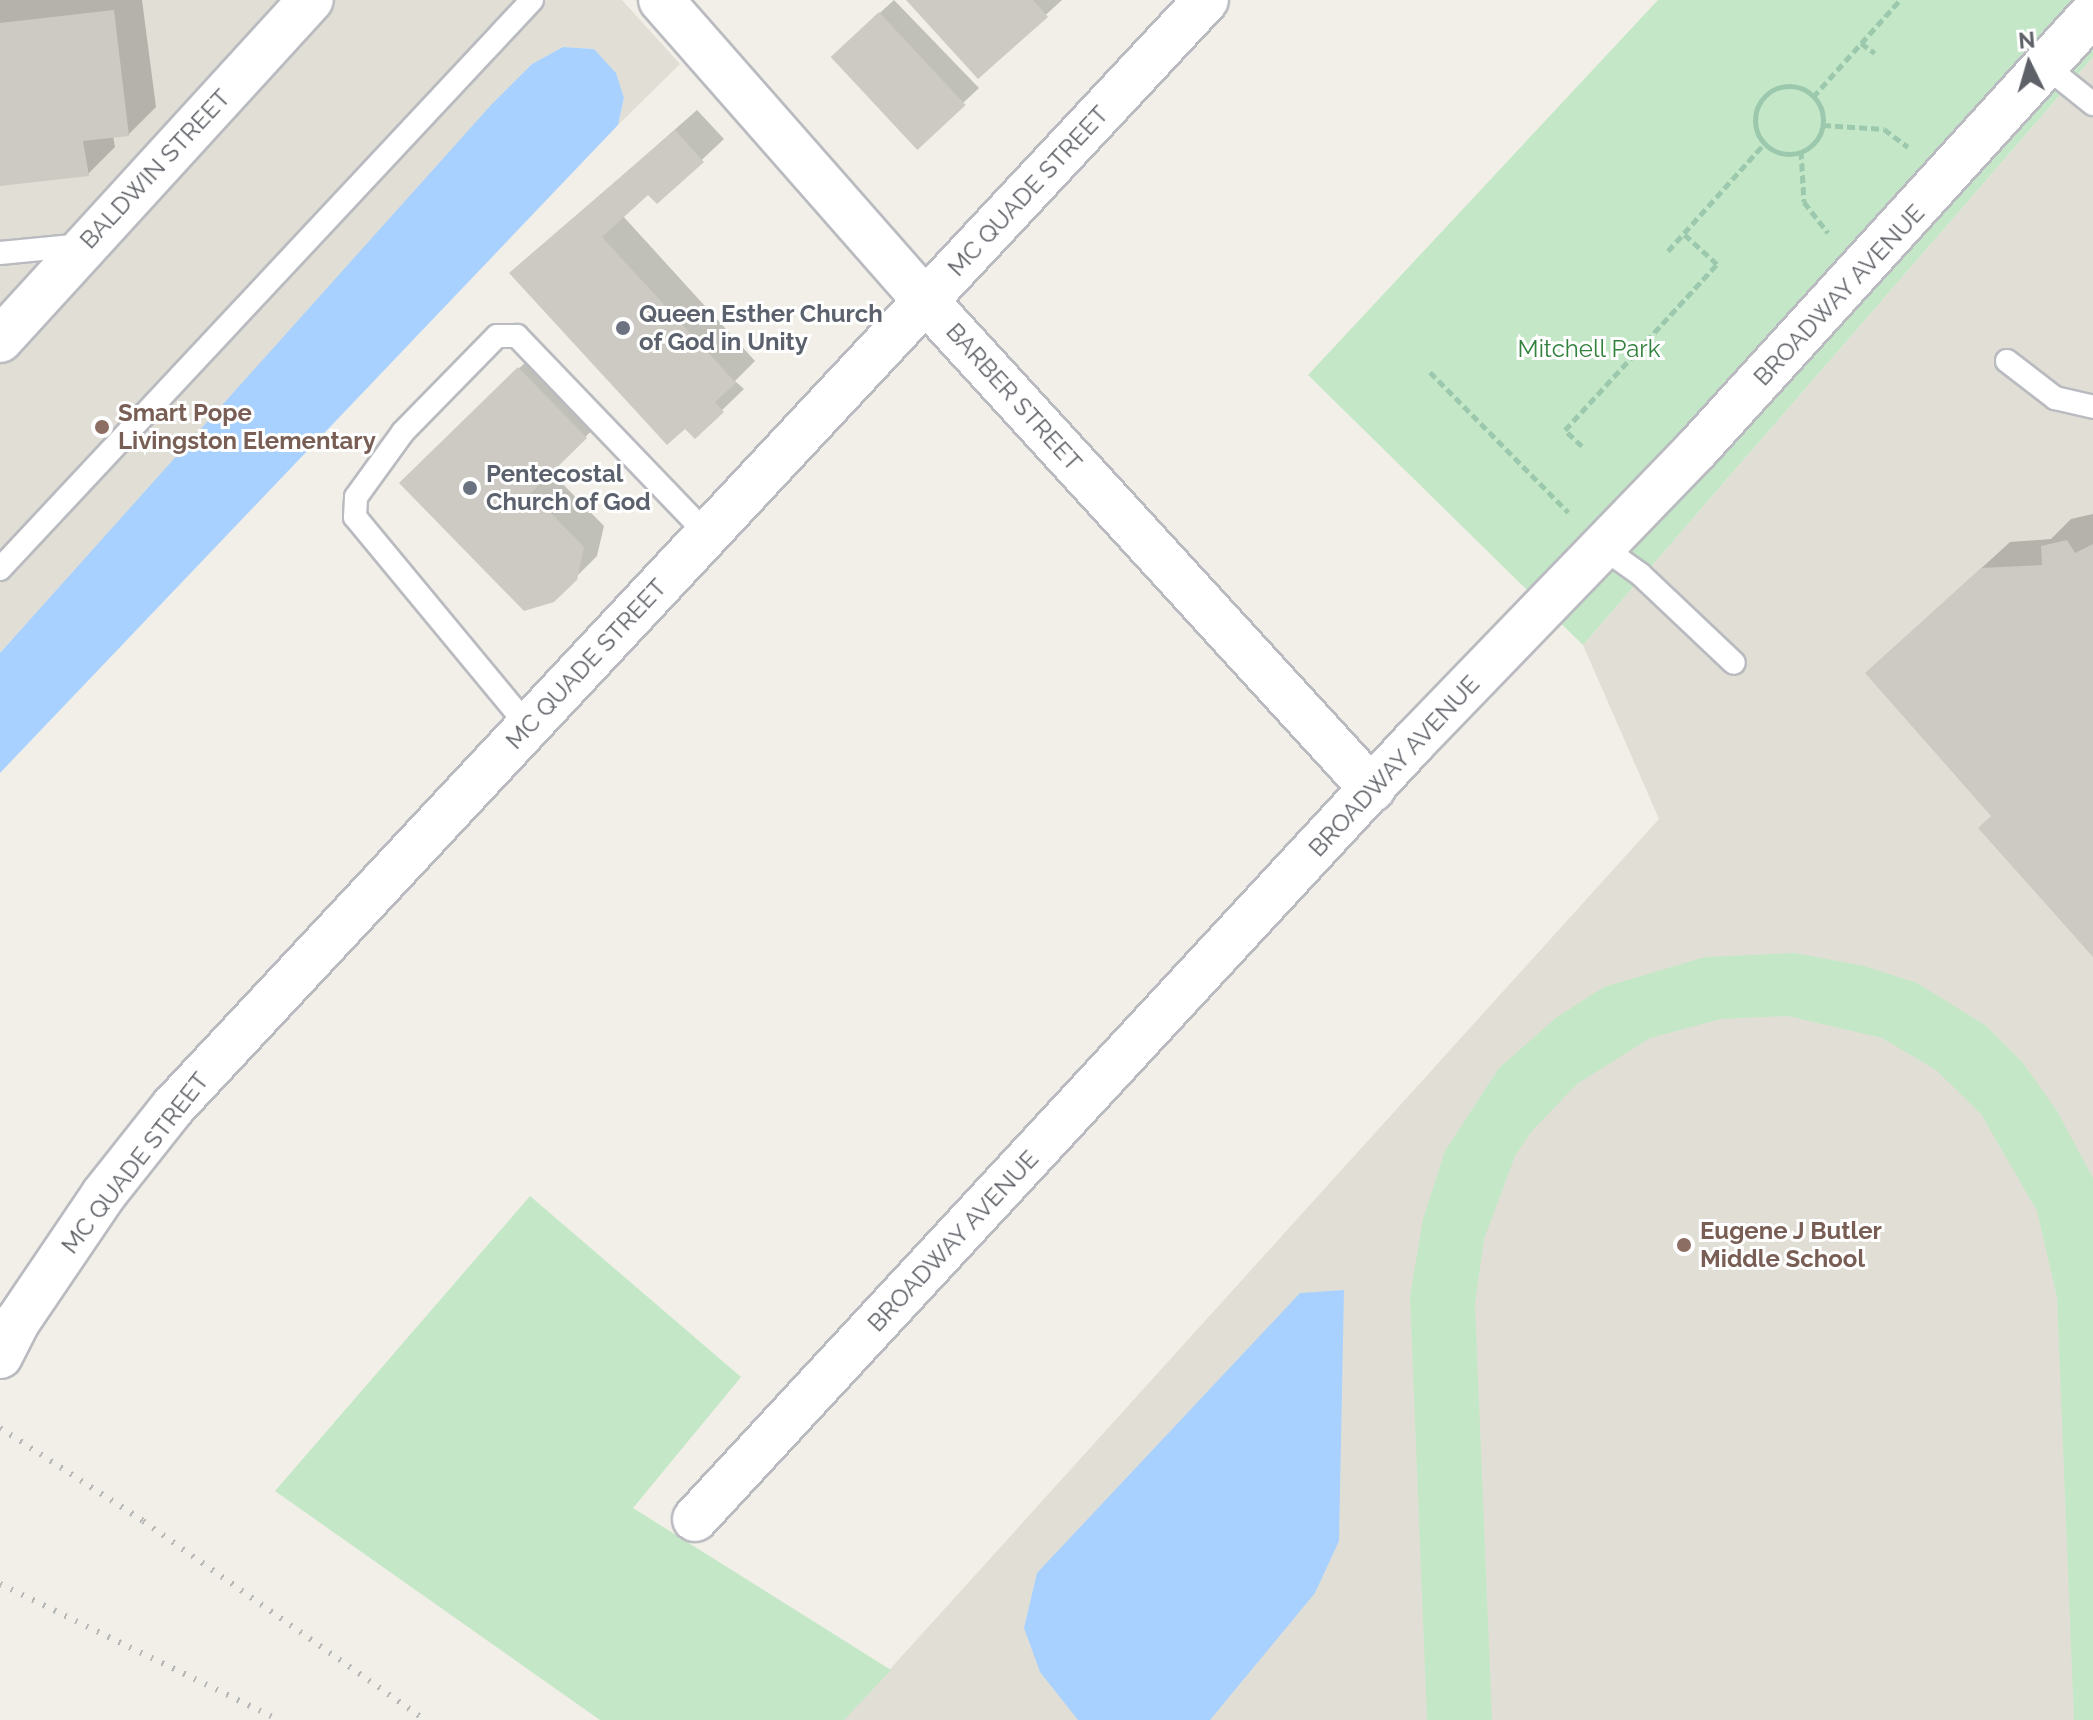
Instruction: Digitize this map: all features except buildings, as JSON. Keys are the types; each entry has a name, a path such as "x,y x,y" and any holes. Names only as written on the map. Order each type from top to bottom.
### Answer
{"street":[{"name":"BALDWIN STREET","path":"0,340 311,0"},
{"name":"BARBER STREET","path":"661,0 925,300 1372,789"},
{"name":"MC QUADE STREET","path":"0,1356 104,1194 173,1107 1206,0"},
{"name":"BROADWAY AVENUE","path":"695,1519 1372,789 1863,268 2093,13"}],"lane":[{"path":"0,569 532,0"},
{"path":"2047,67 2093,104"},
{"path":"0,253 84,245"},
{"path":"528,726 355,517 356,497 403,432 497,336 517,336 707,534"},
{"path":"2007,361 2055,398 2093,407"},
{"path":"1602,547 1640,574 1734,663"}],"path":[{"path":"1813,97 1900,0"},
{"path":"1861,43 1875,53"},
{"path":"1780,85 1813,97 1823,125 1821,137 1801,151 1777,153 1764,144 1755,119 1758,105 1768,92 1780,85"},
{"path":"1823,125 1884,129 1944,180"},
{"path":"1668,251 1764,144"},
{"path":"1801,151 1802,193 1811,217 1863,268"},
{"path":"1582,446 1565,430 1717,264 1684,234"},
{"path":"1430,372 1602,547"}],"shaded area":[{"name":"Smart Pope Livingston Elementary","path":"0,0 622,0 680,64 618,125 624,98 594,49 563,47 532,64 0,653"},
{"name":"Eugene J Butler Middle School","path":"2093,57 2093,1720 844,1720 1659,819 1583,645"}],"green space":[{"name":"Mitchell Park","path":"1658,0 2093,0 2093,57 1583,645 1308,375"},
{"path":"1795,953 1864,966 1917,983 1985,1025 2023,1063 2057,1111 2093,1178 2093,1720 2074,1720 2057,1297 2037,1211 1981,1114 1936,1070 1882,1038 1788,1016 1721,1019 1650,1038 1577,1084 1531,1132 1515,1156 1484,1239 1475,1304 1492,1720 1427,1720 1410,1296 1423,1219 1445,1151 1499,1068 1557,1017 1604,987 1705,957"},
{"path":"530,1196 741,1377 633,1508 891,1670 844,1720 600,1720 275,1491"}],"water":[{"path":"563,47 594,49 616,73 624,98 618,125 0,773 0,653 491,105 532,64"},
{"path":"1344,1290 1339,1541 1315,1593 1210,1720 1078,1720 1040,1672 1024,1628 1037,1573 1300,1293"}],"railway":[{"path":"0,1428 143,1521 425,1720"},
{"path":"0,1584 279,1720"}],"place":[{"name":"Queen Esther Church of God in Unity","path":"623,328"},
{"name":"Smart Pope Livingston Elementary","path":"102,427"},
{"name":"Pentecostal Church of God","path":"470,488"},
{"name":"Eugene J Butler Middle School","path":"1684,1245"}]}
